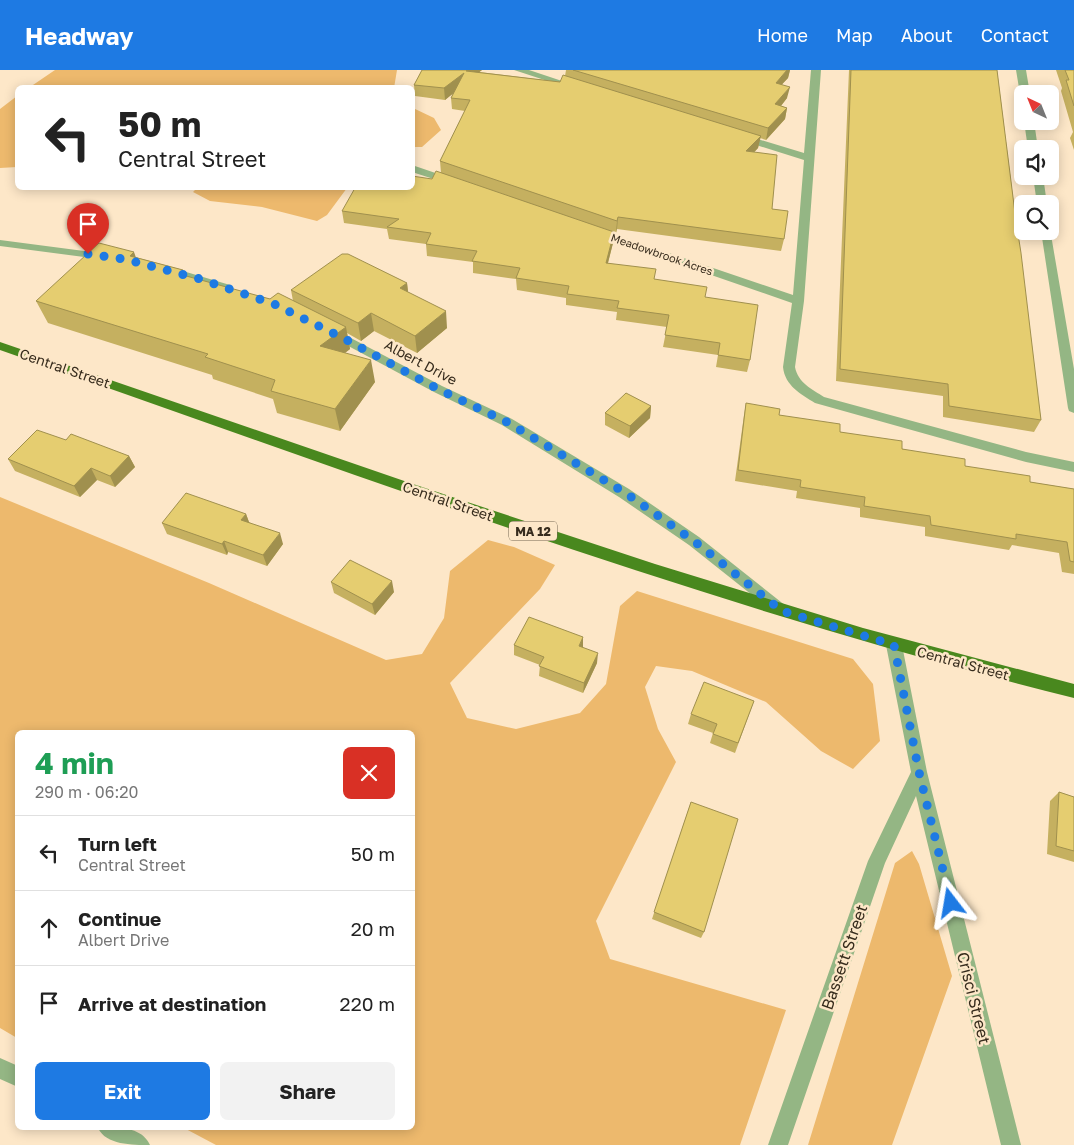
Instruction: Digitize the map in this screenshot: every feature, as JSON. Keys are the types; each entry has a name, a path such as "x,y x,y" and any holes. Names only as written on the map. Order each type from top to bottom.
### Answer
{"main road":[{"name":"Central Street","path":"0,346 525,528 782,611 894,645 999,673 1074,690"}],"street":[{"path":"816,70 798,301 790,374 797,385 811,396 1019,455 1074,467"},
{"path":"1021,70 1024,85"},
{"path":"525,71 583,89"},
{"path":"734,135 809,158"},
{"path":"415,169 460,184"},
{"name":"Meadowbrook Acres","path":"582,227 798,301"},
{"path":"1047,240 1074,408"},
{"path":"0,243 124,259"},
{"path":"152,266 237,292"},
{"name":"Albert Drive","path":"316,324 438,389 507,422 624,492 694,541 782,611"},
{"name":"Crisci Street","path":"894,645 919,772 1010,1145"},
{"name":"Bassett Street","path":"778,1145 877,861 919,772"},
{"path":"0,1068 15,1076"},
{"path":"112,1130 140,1145"}],"shaded area":[{"path":"55,70 397,70 394,85 33,85"},
{"path":"15,98 15,167 0,168 0,109"},
{"path":"415,109 434,118 441,130 422,147 415,147"},
{"path":"195,190 346,190 327,215 317,221 262,207 210,201 193,192"},
{"path":"0,497 209,583 386,660 422,654 444,618 450,571 488,540 514,547 555,565 540,589 450,683 467,718 516,729 580,713 606,684 620,606 637,591 853,659 873,684 880,741 853,769 821,751 766,702 692,671 656,666 645,687 658,729 676,762 596,921 610,959 786,1010 740,1145 216,1145 188,1130 415,1130 415,730 15,730 15,1037 0,1028"},
{"path":"912,851 919,864 952,976 892,1145 808,1145 895,863"}],"building":[{"path":"422,70 467,70 560,82 563,75 761,136 746,151 777,155 772,209 788,211 784,239 618,217 617,221 440,161 470,100 451,98 464,73 444,88 414,85"},
{"path":"573,70 787,70 776,83 790,87 775,104 787,108 768,128"},
{"path":"851,70 997,70 1014,205 1014,240 1019,240 1021,253 1041,420 949,406 948,384 840,369"},
{"path":"1065,70 1074,70 1074,106 1066,80 1069,80"},
{"path":"436,171 614,232 606,263 656,269 654,279 707,287 705,297 758,305 750,360 718,355 720,343 665,335 669,315 617,308 619,301 567,294 569,286 516,278 520,268 472,261 477,251 426,244 431,233 387,227 399,219 342,211 354,190 415,190 415,176 432,179"},
{"path":"99,243 134,252 130,256 183,270 179,274 270,299 278,293 346,327 320,346 371,360 335,409 271,391 275,380 205,357 208,354 36,301"},
{"path":"342,254 348,254 407,283 400,288 446,311 415,336 371,313 358,323 291,290"},
{"path":"626,393 651,406 630,426 605,413"},
{"path":"746,403 780,409 779,415 840,424 840,432 902,441 902,449 965,459 965,466 1030,476 1030,482 1074,489 1074,562 1070,561 1067,542 1016,534 1016,539 931,525 930,516 864,506 865,497 800,487 801,480 738,470"},
{"path":"37,430 66,440 71,434 129,456 110,476 91,468 74,486 8,459"},
{"path":"186,493 246,514 241,520 280,533 263,555 224,541 222,544 162,523"},
{"path":"350,560 392,581 372,604 331,582"},
{"path":"529,617 583,637 579,646 598,653 584,683 539,666 544,657 514,645"},
{"path":"704,682 754,701 738,743 713,734 717,724 691,714"},
{"path":"1059,792 1074,797 1074,851 1056,846"},
{"path":"691,802 738,819 704,932 654,912"}],"route":[{"path":"88,254 124,259 200,279 274,304 341,337 438,389 507,422 624,492 694,541 782,611 894,645 919,772 951,903"}]}
